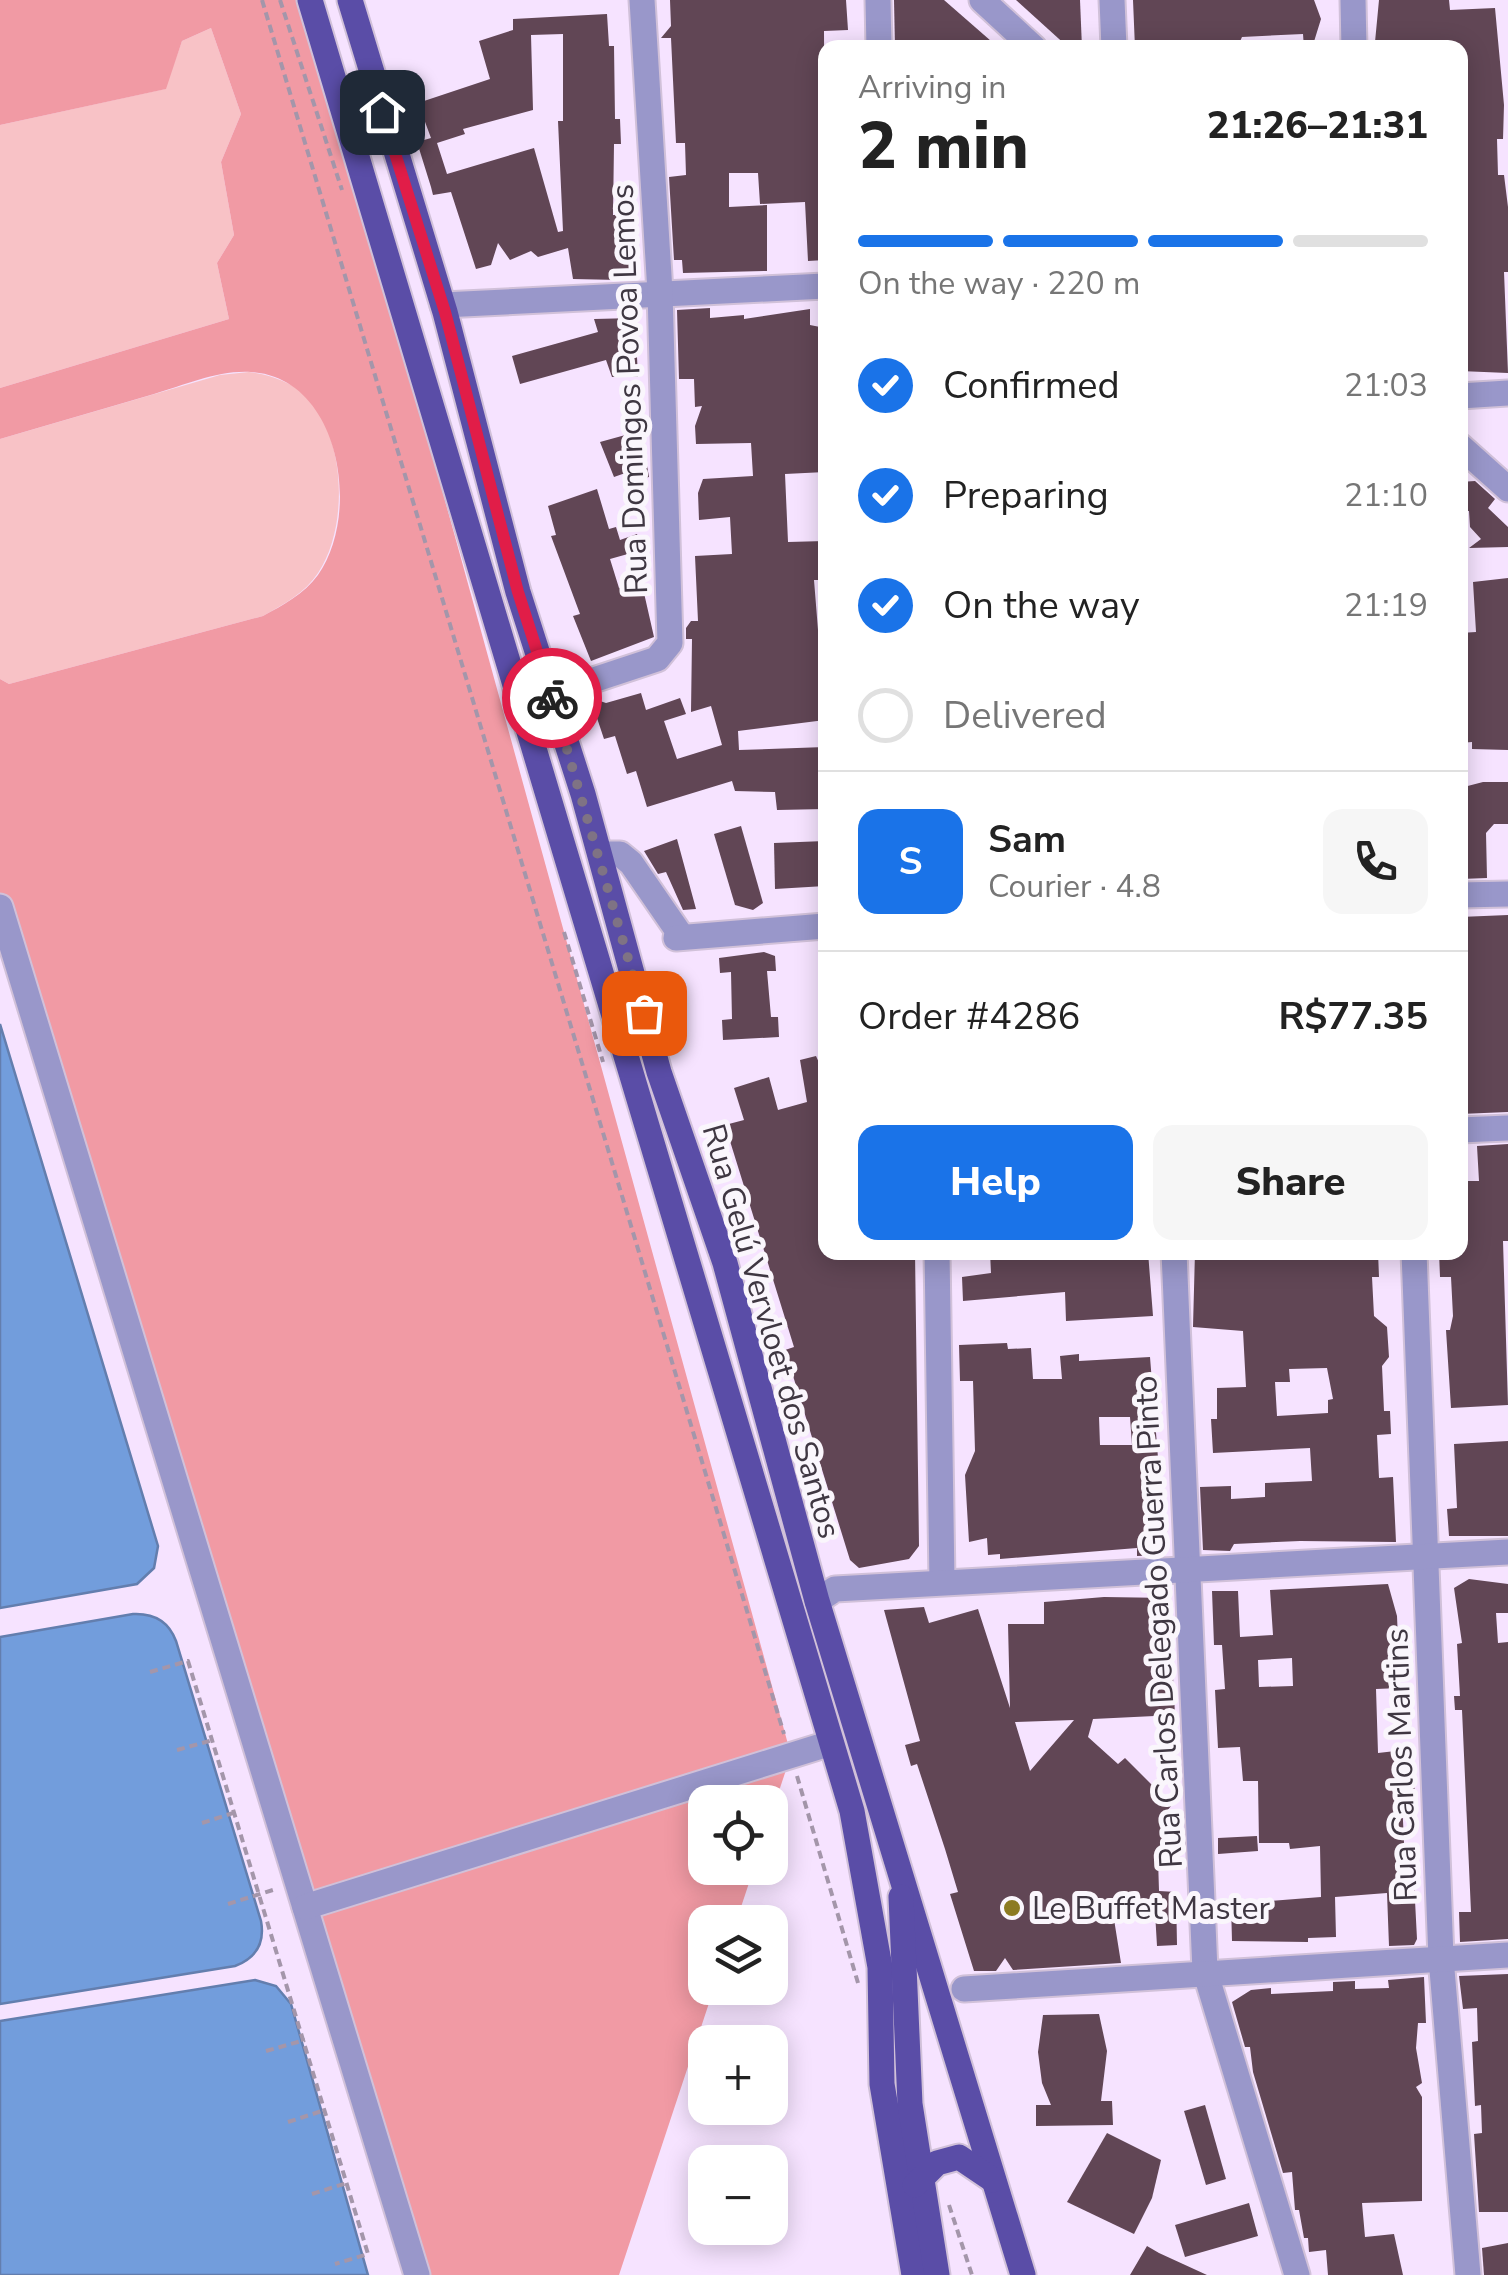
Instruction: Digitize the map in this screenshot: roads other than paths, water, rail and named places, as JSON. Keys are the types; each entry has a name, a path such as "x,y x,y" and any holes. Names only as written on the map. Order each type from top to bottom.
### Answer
{"main road":[{"name":"Rua Gelú Vervloet dos Santos","path":"310,0 442,430 609,1010 717,1352 852,1811 880,1967 882,2084 914,2275"},
{"name":"Rua Gelú Vervloet dos Santos","path":"350,0 443,306 518,592 601,854 659,1072 725,1264 817,1601 1023,2275"},
{"path":"901,1866 902,2004 910,2104 937,2275"},
{"path":"902,2199 937,2164 959,2157 993,2180"}],"street":[{"name":"Rua Domingos Povoa Lemos","path":"551,694 657,659 670,643 660,292 642,0"},
{"path":"878,0 880,40"},
{"path":"982,0 1025,40"},
{"path":"1112,0 1114,40"},
{"path":"1353,0 1354,40"},
{"path":"443,306 818,286"},
{"path":"1468,396 1508,394"},
{"path":"1468,453 1508,488"},
{"path":"601,854 625,857 679,938 818,927"},
{"path":"1468,895 1508,894"},
{"path":"0,907 417,2275"},
{"path":"1468,1130 1508,1128"},
{"path":"937,1260 942,1582"},
{"name":"Rua Carlos Delegado Guerra Pinto","path":"1174,1260 1204,1971 1297,2275"},
{"name":"Rua Carlos Martins","path":"1414,1260 1441,1958 1468,2275"},
{"path":"817,1601 835,1589 1508,1552"},
{"path":"305,1907 830,1743"},
{"path":"964,1989 1161,1982 1204,1971 1508,1955"}],"water":[{"path":"0,1024 158,1546 154,1568 137,1584 0,1608"},
{"path":"133,1614 160,1620 176,1641 261,1921 260,1943 254,1954 235,1966 0,2004 0,1637"},
{"path":"255,1980 276,1986 291,2004 368,2275 0,2275 0,2021"}],"place":[{"name":"Le Buffet Master","path":"1012,1908"}]}
